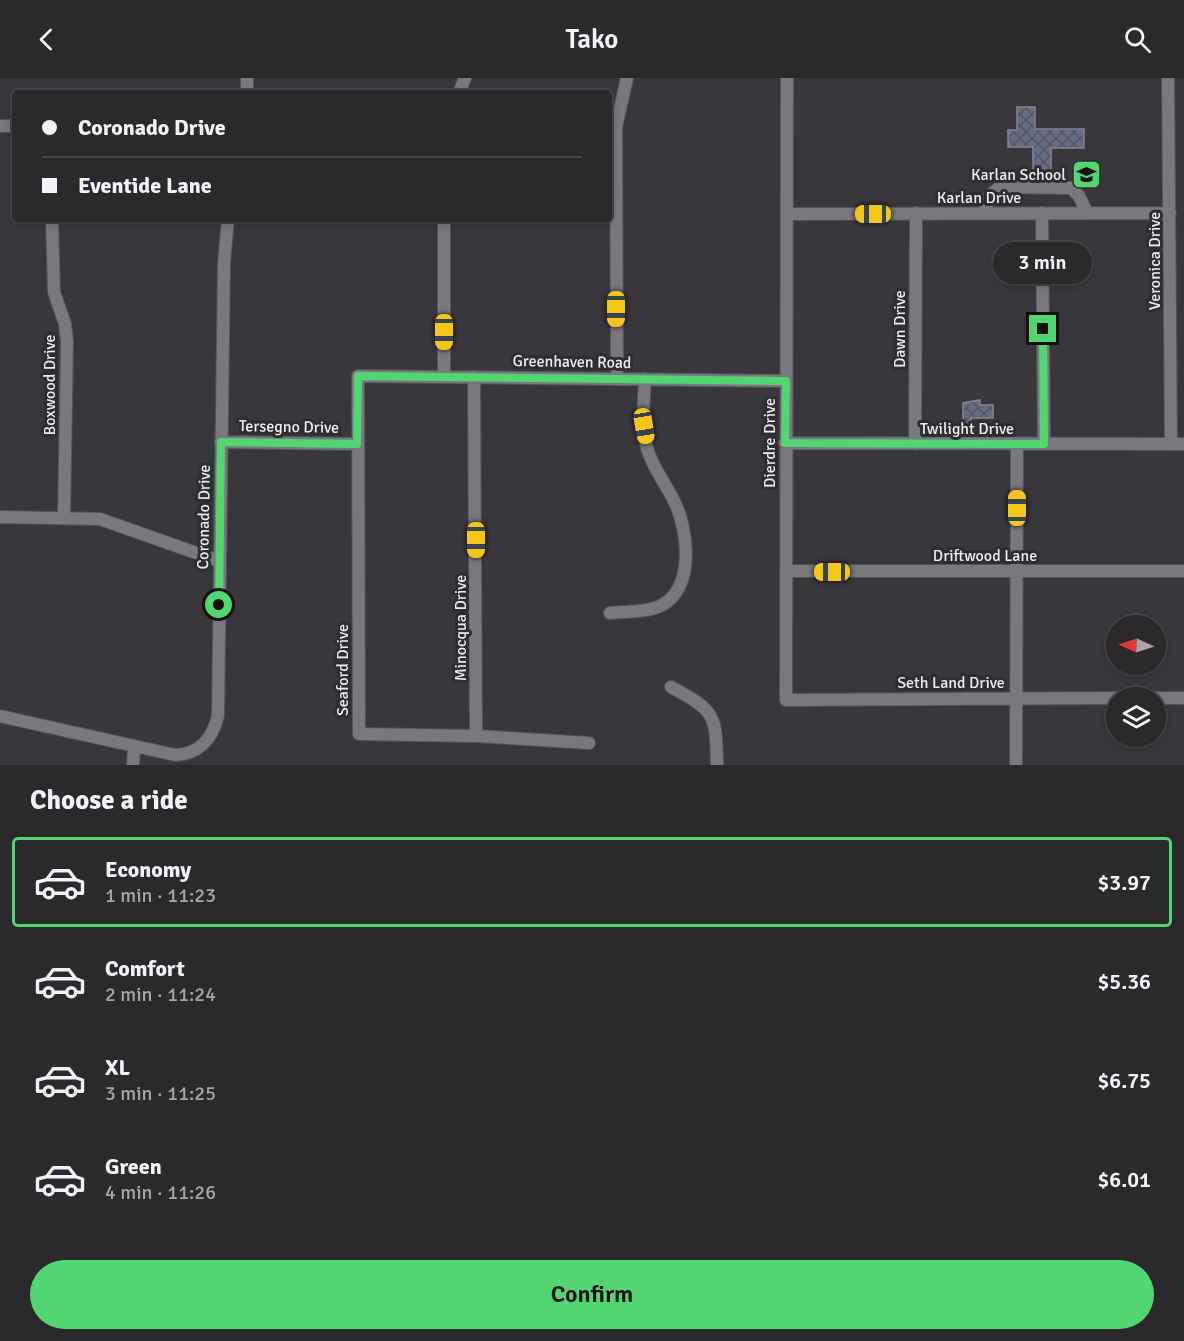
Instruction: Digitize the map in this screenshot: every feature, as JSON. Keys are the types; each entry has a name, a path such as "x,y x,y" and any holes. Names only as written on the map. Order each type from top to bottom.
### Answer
{"street":[{"path":"617,378 616,127 627,78"},
{"name":"Dierdre Drive","path":"786,700 787,78"},
{"name":"Veronica Drive","path":"1168,78 1178,444"},
{"path":"1170,180 1184,180"},
{"path":"984,213 990,195 1000,187 1071,188 1079,196 1086,213"},
{"name":"Dawn Drive","path":"915,444 916,213"},
{"path":"1042,213 1044,444"},
{"name":"Karlan Drive","path":"788,214 1170,213"},
{"name":"Boxwood Drive","path":"52,222 54,292 65,324 67,342 64,517"},
{"name":"Coronado Drive","path":"0,716 134,748 175,755 190,753 204,745 215,727 218,716 224,254 228,222"},
{"path":"444,222 444,376"},
{"name":"Greenhaven Road","path":"358,376 786,381"},
{"name":"Seaford Drive","path":"358,376 359,734 476,736 589,743"},
{"name":"Minocqua Drive","path":"474,377 476,736"},
{"path":"610,613 651,609 664,604 679,588 685,570 685,547 675,504 647,448 644,426 645,379"},
{"name":"Tersegno Drive","path":"221,442 357,444"},
{"name":"Twilight Drive","path":"785,443 1178,444"},
{"path":"1016,765 1017,445"},
{"path":"0,517 64,517 118,524 219,561"},
{"name":"Driftwood Lane","path":"786,571 1184,571"},
{"path":"671,687 701,705 711,715 716,730 717,765"},
{"name":"Seth Land Drive","path":"786,700 1106,698"},
{"path":"1166,698 1184,698"},
{"path":"133,765 134,748"}],"building":[{"path":"1017,107 1035,107 1035,129 1084,129 1084,148 1051,148 1051,177 1033,177 1033,147 1008,147 1008,130 1017,130"},
{"path":"980,400 980,405 993,405 993,418 971,418 971,426 963,426 963,403"}],"place":[{"name":"Karlan School","path":"1087,174"}],"route":[{"path":"219,605 221,442 357,444 358,376 786,381 785,443 1044,444 1043,329"}]}
